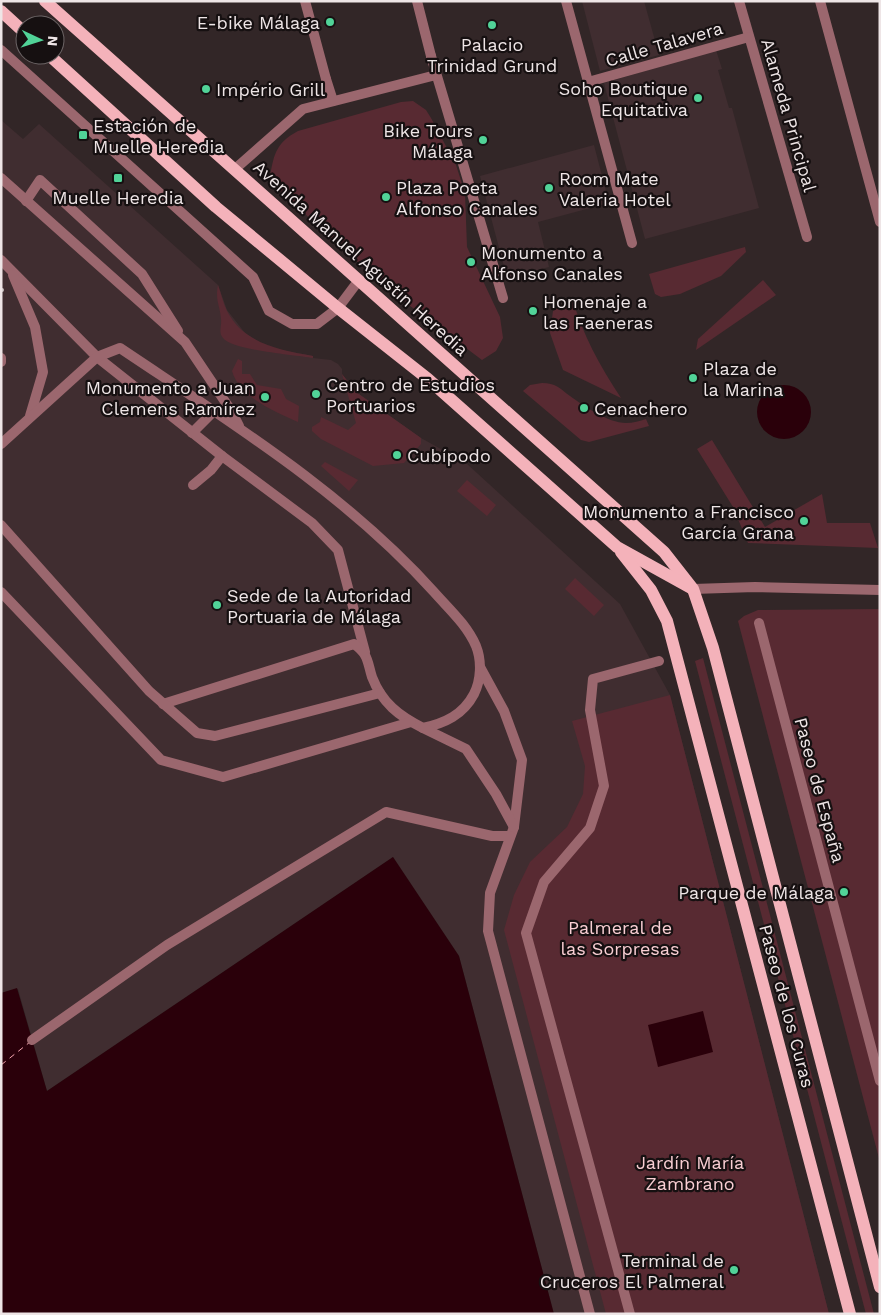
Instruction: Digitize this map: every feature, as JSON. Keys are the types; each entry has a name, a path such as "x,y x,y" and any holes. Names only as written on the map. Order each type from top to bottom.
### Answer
{"main road":[{"name":"Avenida Manuel Agustín Heredia","path":"45,1 664,552 693,589"},
{"path":"1,11 15,24"},
{"path":"60,65 216,207 443,392 617,547 693,589"},
{"name":"Paseo de los Curas","path":"617,547 651,590 667,621 850,1314"},
{"name":"Paseo de los Curas","path":"693,589 716,657 880,1287"}],"street":[{"path":"306,1 333,101"},
{"path":"417,1 436,75 503,298"},
{"path":"566,1 632,243"},
{"name":"Alameda Principal","path":"739,1 807,237"},
{"path":"820,1 880,222"},
{"name":"Calle Talavera","path":"588,82 749,37"},
{"path":"1,50 253,277 270,311 292,324 317,324 338,308 359,280"},
{"path":"235,169 303,109 436,75"},
{"path":"1,178 185,342"},
{"path":"26,201 40,180 142,274 232,412 239,427"},
{"path":"1,260 97,357 222,456 312,523 338,550 372,678 388,707 411,722 466,749 496,794 512,832"},
{"path":"11,270 35,327 43,372 30,416"},
{"path":"1,444 97,357 120,348 239,427 338,501 407,562 466,629 477,647 480,667 478,686 465,708 443,724 423,728"},
{"path":"192,432 214,411"},
{"path":"193,485 211,470 222,456"},
{"path":"1,525 149,691 197,733 215,736 380,693"},
{"path":"693,589 755,587 880,590"},
{"path":"1,592 161,760 223,777 411,722"},
{"name":"Paseo de España","path":"758,623 880,1081"},
{"path":"163,704 354,644 365,652"},
{"path":"630,1314 526,933 544,882 590,828 604,786 590,710 593,679 659,661"},
{"path":"480,667 504,711 522,760 512,832 490,893 488,931 590,1314"},
{"path":"32,1040 167,945 386,812 492,836 512,832"}],"shaded area":[{"path":"582,1 644,1 659,55 600,71"},
{"path":"716,50 722,69 718,70 729,108 732,108 759,208 645,239 604,83"},
{"path":"1,120 23,139 39,124 218,285 227,310 245,333 264,345 313,356 313,358 331,360 338,364 342,369 342,374 356,392 421,438 466,463 620,604 670,695 829,1314 554,1314 459,956 393,857 47,1091 18,989 1,993"},
{"path":"594,145 609,203 538,222 549,267 507,278 480,176"},
{"path":"779,385 789,385 799,389 807,397 811,412 807,427 799,435 789,439 779,439 769,435 761,427 757,417 757,407 761,397 769,389"},
{"path":"393,857 459,956 554,1314 1,1314 1,993 17,988 47,1091"},
{"path":"703,1011 713,1052 658,1067 648,1025"}],"green space":[{"name":"Plaza Poeta Alfonso Canales","path":"413,101 426,110 456,165 465,193 467,247 500,317 503,338 496,351 482,360 385,287 269,181 276,152 284,141 298,131 401,102"},
{"path":"745,247 746,252 721,276 680,294 661,297 655,294 649,274"},
{"path":"763,280 776,295 696,350 698,339"},
{"path":"218,285 227,311 243,331 264,344 313,356 313,358 251,349 228,342 221,333 221,319 217,299"},
{"path":"572,297 592,349 621,398 563,370 550,333 553,311"},
{"path":"238,359 242,361 242,374 250,374 257,385 281,389 286,399 299,406 298,422 269,408 242,389 232,371"},
{"path":"342,374 356,392 421,438 421,444 404,463 373,466 321,439 312,431 312,427 320,422 321,417 348,430 356,423"},
{"path":"542,383 557,386 589,409 604,417 629,423 646,419 649,426 589,442 581,440 523,391 530,385"},
{"path":"712,440 765,527 822,494 827,523 870,523 878,548 748,543 733,507 697,449"},
{"path":"325,462 358,480 349,491 321,466"},
{"path":"467,480 496,505 487,516 457,491"},
{"path":"575,578 604,605 594,616 565,589"},
{"name":"Parque de Málaga","path":"880,609 880,1162 738,621 758,610"},
{"path":"703,658 874,1314 866,1314 695,661"},
{"name":"Palmeral de las Sorpresas","path":"670,695 829,1314 606,1314 504,930 514,895 530,862 567,827 583,794 585,766 572,721"}],"ferry route":[{"path":"1,1065 30,1042"}],"place":[{"name":"E-bike Málaga","path":"330,22"},
{"name":"Palacio Trinidad Grund","path":"492,25"},
{"name":"Império Grill","path":"206,89"},
{"name":"Soho Boutique Equitativa","path":"698,98"},
{"name":"Estación de Muelle Heredia","path":"83,135"},
{"name":"Bike Tours Málaga","path":"483,140"},
{"name":"Muelle Heredia","path":"118,178"},
{"name":"Room Mate Valeria Hotel","path":"549,188"},
{"name":"Plaza Poeta Alfonso Canales","path":"386,197"},
{"name":"Monumento a Alfonso Canales","path":"471,262"},
{"name":"Homenaje a las Faeneras","path":"533,311"},
{"name":"Plaza de la Marina","path":"693,378"},
{"name":"Centro de Estudios Portuarios","path":"316,394"},
{"name":"Monumento a Juan Clemens Ramírez","path":"265,397"},
{"name":"Cenachero","path":"584,408"},
{"name":"Cubípodo","path":"397,455"},
{"name":"Monumento a Francisco García Grana","path":"804,521"},
{"name":"Sede de la Autoridad Portuaria de Málaga","path":"217,605"},
{"name":"Parque de Málaga","path":"844,892"},
{"name":"Terminal de Cruceros El Palmeral","path":"734,1270"}],"park label":[{"name":"Jardín María Zambrano","path":"690,1172"}]}
